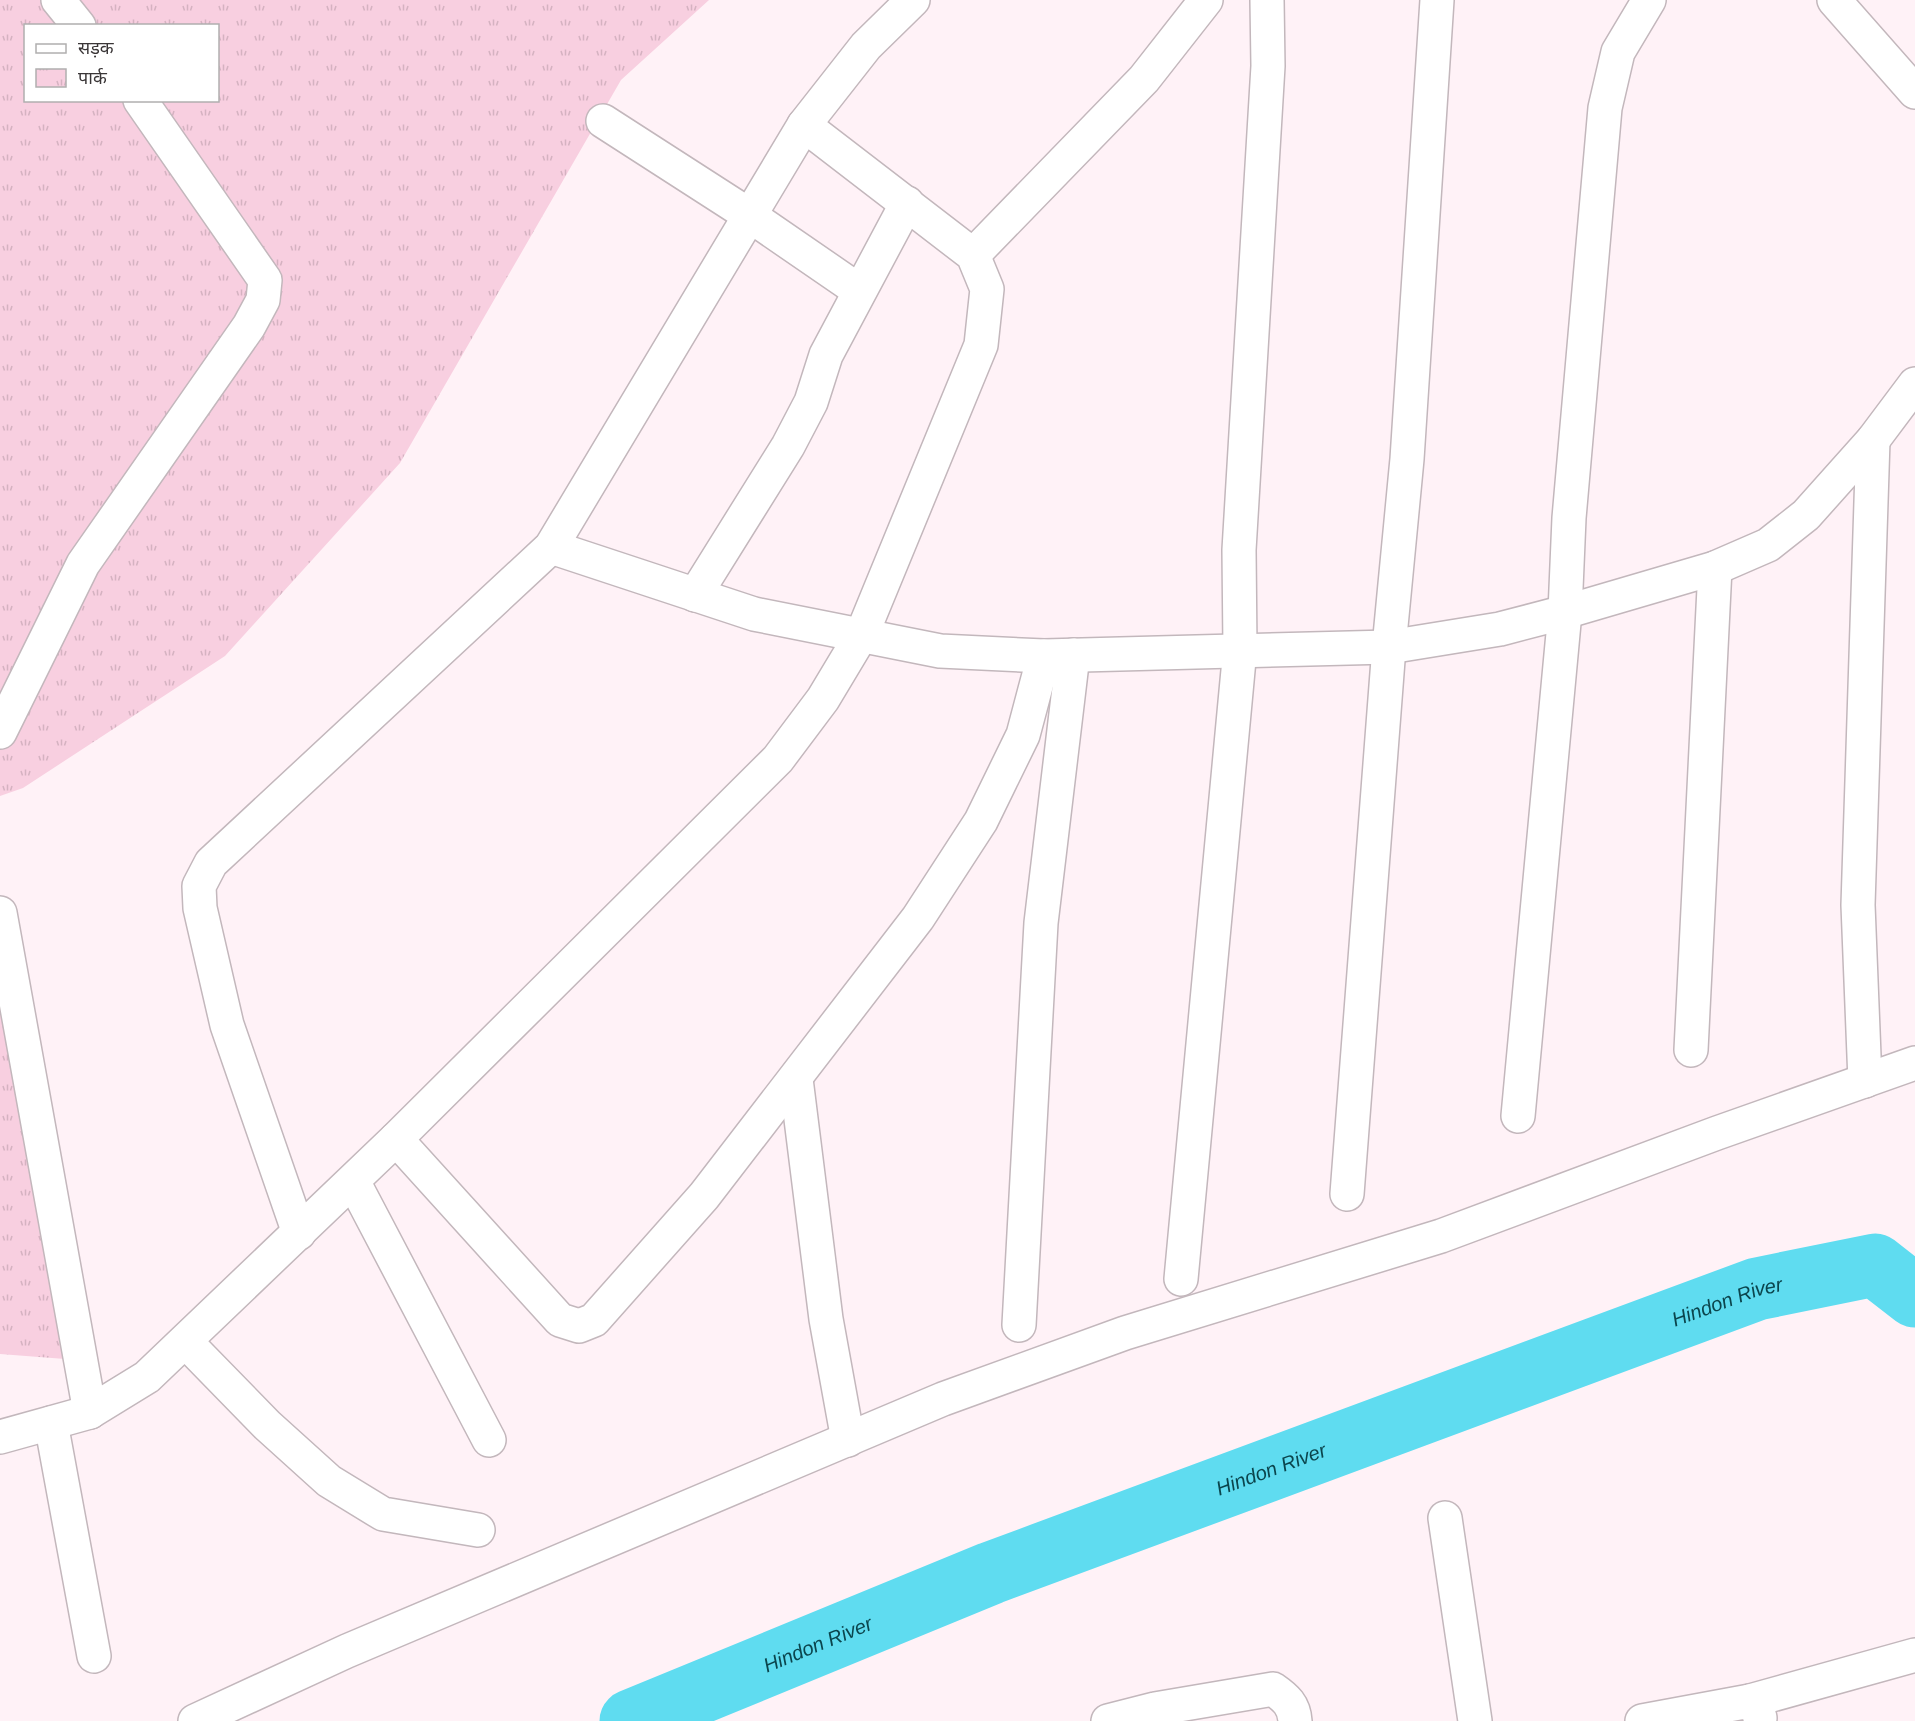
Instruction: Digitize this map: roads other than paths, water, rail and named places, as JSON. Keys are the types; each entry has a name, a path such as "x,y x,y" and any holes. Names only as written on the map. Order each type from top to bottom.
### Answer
{"street":[{"path":"58,0 77,24"},
{"path":"299,1233 227,1025 200,908 199,886 211,863 551,547 804,125 866,46 913,0"},
{"path":"973,255 1144,79 1206,0"},
{"path":"1181,1279 1240,649 1239,550 1268,66 1267,0"},
{"path":"1347,1194 1389,646 1407,459 1437,0"},
{"path":"1518,1116 1566,612 1569,518 1605,108 1618,52 1649,0"},
{"path":"1834,0 1915,92"},
{"path":"0,732 83,564 249,327 263,300 265,280 141,102"},
{"path":"603,121 858,290"},
{"path":"0,1437 90,1412 147,1377 396,1140 778,759 824,699 862,634 981,345 987,289 973,255 804,125"},
{"path":"695,595 788,446 811,402 826,355 858,290 907,203"},
{"path":"551,547 754,614 940,651 1058,656 1389,646 1500,629 1566,612 1715,568 1768,545 1806,515 1873,440 1915,384"},
{"path":"1865,1081 1858,905 1873,440"},
{"path":"1691,1050 1715,568"},
{"path":"396,1140 560,1320 579,1326 594,1320 688,1214 796,1079 918,918 981,821 1058,656"},
{"path":"1019,1325 1058,656"},
{"path":"0,913 90,1412"},
{"path":"195,1721 347,1651 943,1399 1125,1333 1441,1236 1717,1133 1915,1063"},
{"path":"796,1079 826,1319 848,1440"},
{"path":"353,1181 489,1440"},
{"path":"186,1342 267,1425 329,1481 383,1514 478,1530"},
{"path":"51,1423 94,1656"},
{"path":"1445,1518 1475,1721"},
{"path":"1642,1721 1755,1711 1915,1655"},
{"path":"1108,1721 1155,1709 1273,1689 1285,1697 1294,1710 1295,1721"}],"waterway":[{"name":"Hindon River","path":"631,1721 991,1573 1757,1289 1875,1265 1915,1296"}]}
